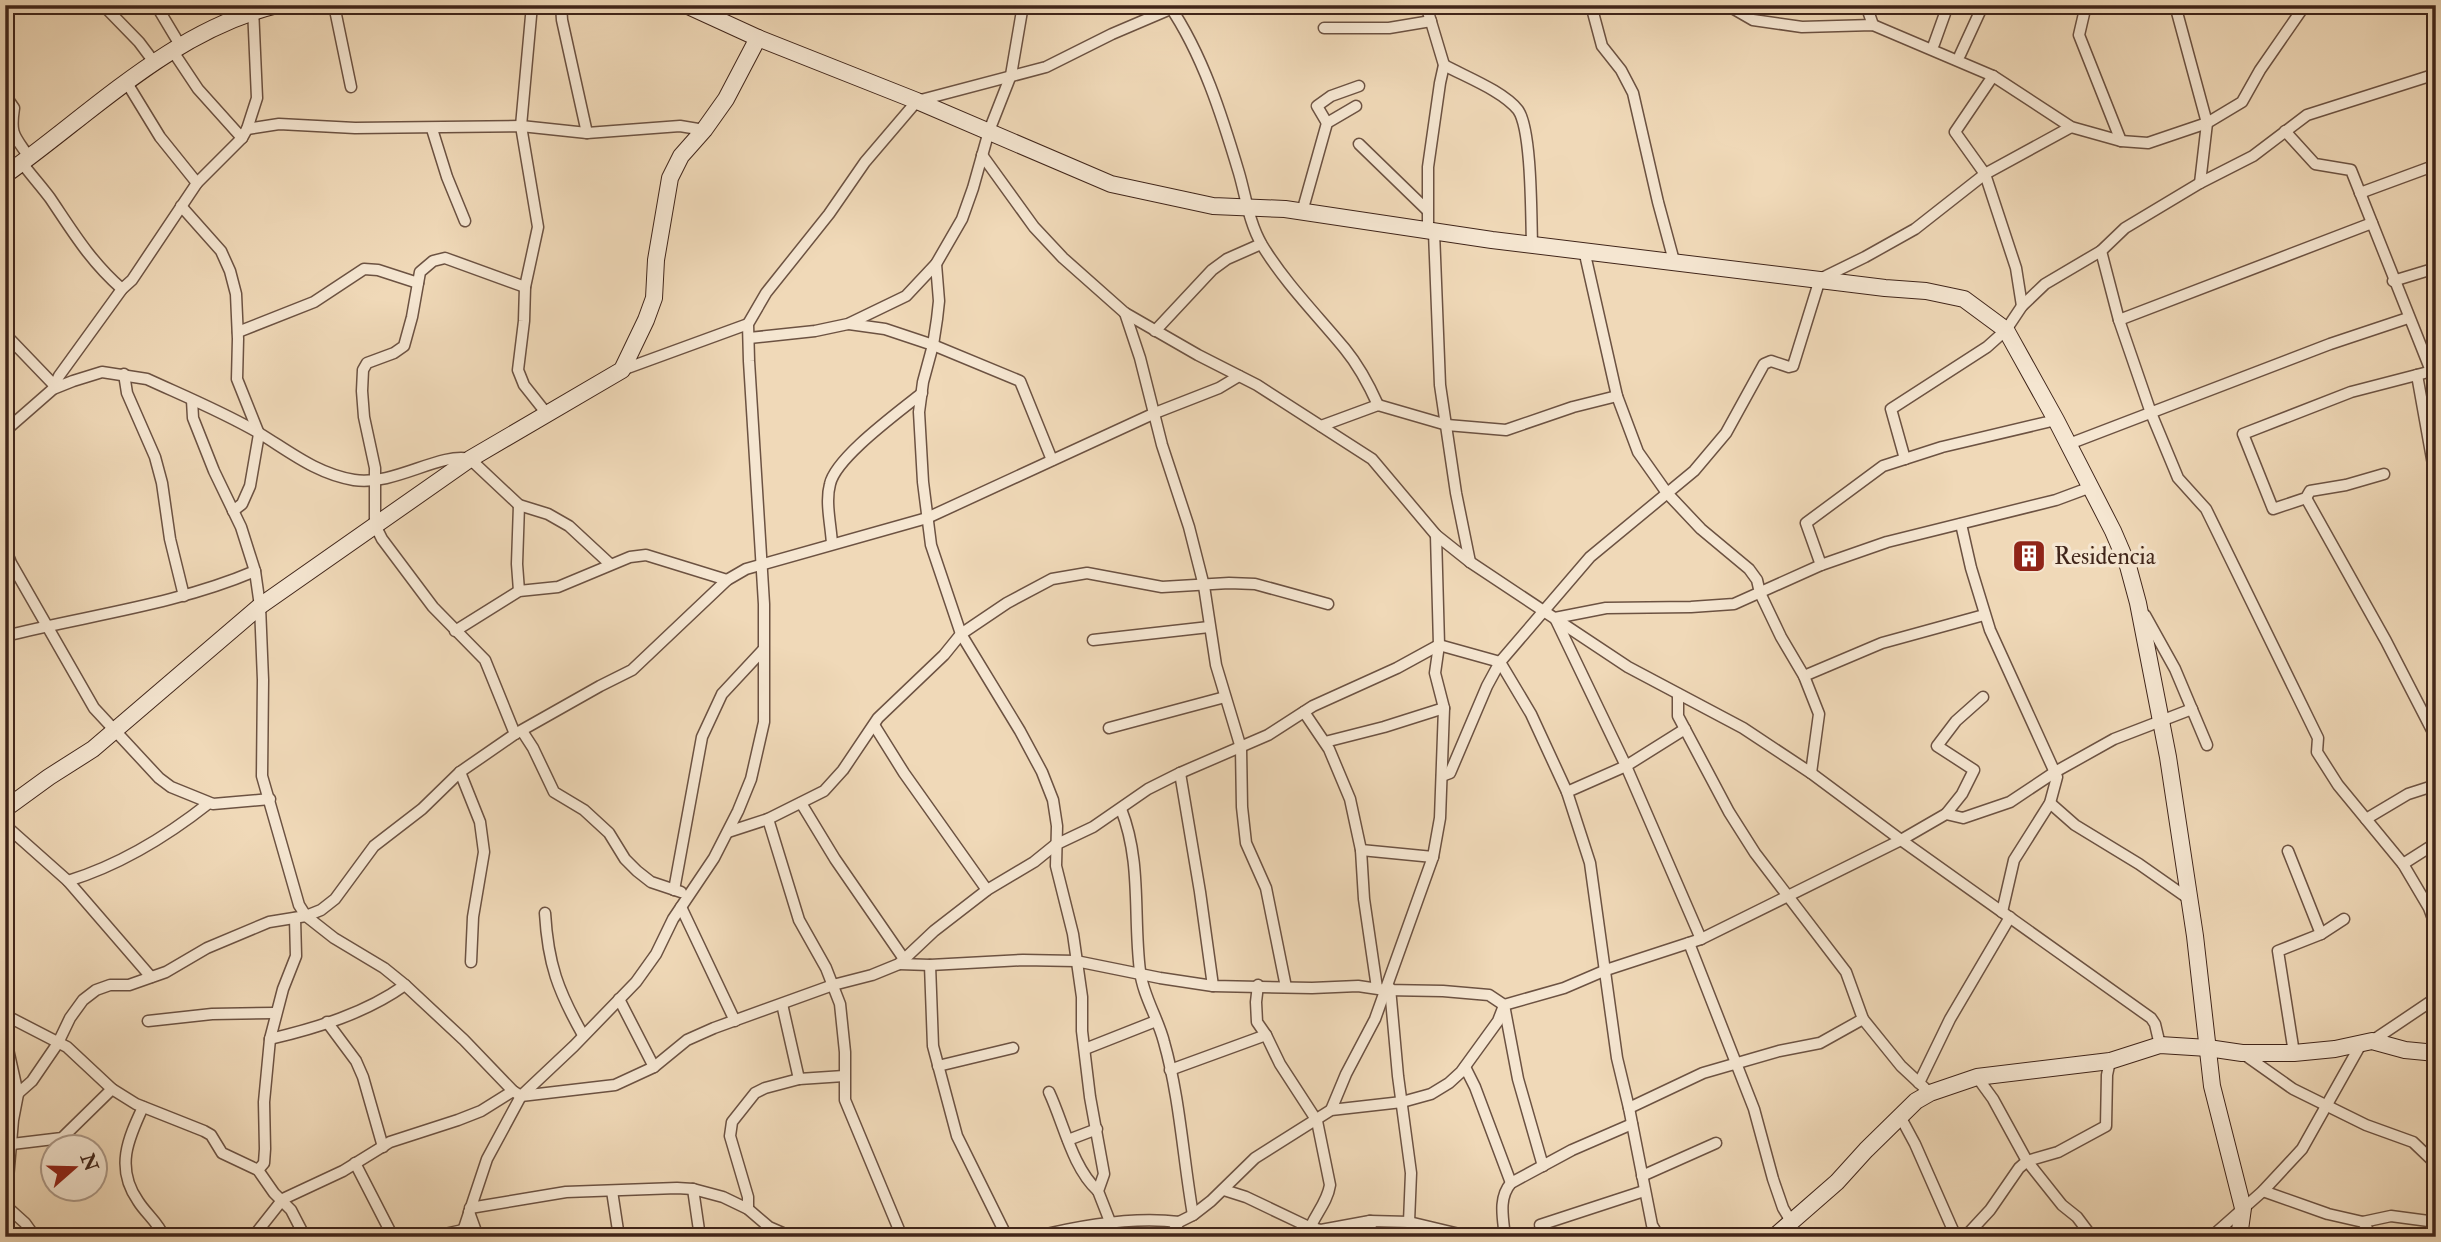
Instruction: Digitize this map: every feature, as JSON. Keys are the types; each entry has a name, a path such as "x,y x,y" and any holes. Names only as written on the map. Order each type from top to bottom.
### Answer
{"street":[{"path":"103,5 139,42 154,62"},
{"path":"156,5 198,89 245,133"},
{"path":"334,5 351,87"},
{"path":"532,5 521,126 537,227 525,287 518,375 547,414"},
{"path":"561,5 587,133"},
{"path":"686,5 758,38 917,101 1111,184 1213,206 1303,212 1532,244 1926,291 1964,299 2006,330 2091,487 2128,566 2138,603 2161,720 2195,936 2212,1086 2243,1208 2239,1237"},
{"path":"749,338 815,331 848,324 906,296 936,264 962,219 989,131 1011,75 1023,5"},
{"path":"1426,5 1444,65 1428,167 1427,210 1431,231 1440,385 1456,493 1470,562"},
{"path":"1591,5 1602,46 1621,70 1633,93 1674,261"},
{"path":"1727,5 1753,20 1784,25 1873,25 1993,76 2071,127 2122,141 2148,143 2207,124 2242,102 2260,70 2305,5"},
{"path":"1866,5 1873,25"},
{"path":"1934,44 1948,5"},
{"path":"1960,55 1983,5"},
{"path":"2086,5 2079,35 2122,141"},
{"path":"2175,5 2207,124 2200,183"},
{"path":"253,1237 283,1199 404,1136 457,1121 517,1093 574,1046 635,982 656,954 681,907 728,832 751,779 764,722 764,604 748,361 748,324 766,293 795,253 829,214 865,163 917,101 1045,67 1174,6 1224,125 1247,208 1261,244 1297,293 1346,350 1378,405"},
{"path":"5,175 154,62 176,48 263,7 257,98 245,133 197,183 132,280 122,289 72,358 54,388 5,431"},
{"path":"1324,27 1389,28 1431,21"},
{"path":"622,370 654,298 656,260 670,178 681,156 726,99 758,38"},
{"path":"1444,65 1503,96 1519,111 1525,132 1532,244"},
{"path":"1905,458 1891,409 1987,347 2006,330 2022,306 2045,284 2101,251 2125,228 2200,183 2253,156 2307,115 2436,74"},
{"path":"1993,76 1955,132 1985,174 2016,268 2022,306"},
{"path":"127,83 160,137 197,183"},
{"path":"1327,123 1317,106 1331,96 1359,86"},
{"path":"5,94 14,108 12,129 25,160 87,255 122,289"},
{"path":"1303,212 1327,123 1356,106"},
{"path":"245,133 279,124 432,129 521,126 587,133 680,126 704,130"},
{"path":"1442,776 1450,773 1500,662 1550,615 1590,557 1694,471 1726,433 1764,364 1771,361 1790,368 1796,362 1820,279 1915,229 1985,174 2071,127"},
{"path":"432,129 465,221"},
{"path":"2285,131 2315,164 2351,170 2408,318 2433,370 2351,393 2243,434 2273,509 2306,498 2310,491 2318,488 2346,485 2384,474"},
{"path":"1359,144 1427,210"},
{"path":"982,155 1034,227 1063,258 1125,313 1240,376 1372,459 1436,536 1470,562 1628,667 1743,728 1811,773 2151,1018 2160,1045"},
{"path":"2360,193 2436,165"},
{"path":"181,206 221,251 236,294 237,379 259,434 250,486 242,504 233,511"},
{"path":"2119,320 2372,223"},
{"path":"1155,331 1212,270 1227,259 1261,244"},
{"path":"1584,250 1617,396 1637,452 1667,493 1701,529 1749,569 1757,579 1760,593 1804,676 1819,714 1811,773"},
{"path":"2101,251 2119,320 2151,413 2178,478 2206,509 2318,738 2317,752 2338,785 2403,864 2429,908 2436,927"},
{"path":"525,287 445,258 433,261 420,272 408,338 404,346 394,353 367,363 363,370 364,417 376,481 375,526 382,539 455,631 485,660 518,732 533,748 554,792 584,810 609,832 625,859 651,882 690,895"},
{"path":"936,264 939,301 919,412 931,545 961,634 994,685 1042,772 1056,814 1056,866 1068,907 1090,1097 1104,1174 1098,1191"},
{"path":"2393,281 2436,268"},
{"path":"238,332 314,302 365,269 378,270 418,283"},
{"path":"1125,313 1204,586 1209,627 1225,698 1241,748 1242,807 1246,843 1266,888 1286,987"},
{"path":"2069,444 2330,344 2408,318"},
{"path":"5,809 93,749 260,606 470,459 622,370 748,324"},
{"path":"848,324 885,329 933,345 1020,381 1052,460"},
{"path":"5,334 54,388"},
{"path":"54,388 102,372 147,379 259,434 321,471 355,480 376,481 453,459 470,459 519,505 548,514 569,526 610,564"},
{"path":"124,374 127,393 155,457 184,596"},
{"path":"2417,375 2435,477"},
{"path":"5,1105 32,1082 58,1043 70,1018 83,1000 96,990 110,985 129,985 166,972 207,948 269,922 321,910 335,899 374,846 422,809 460,772 518,732 600,685 632,670 727,580 761,564 927,518 1155,413 1219,388 1240,376"},
{"path":"832,544 828,493 834,471 922,393"},
{"path":"1321,426 1378,405 1447,425 1506,430 1573,407 1617,396"},
{"path":"191,400 193,418 247,542 254,571 260,606 263,680 262,776 299,905 296,956 275,1013 270,1039 264,1102 264,1163 258,1170"},
{"path":"1821,565 1806,523 1883,466 2056,420"},
{"path":"418,470 427,491"},
{"path":"1550,615 1606,608 1734,604 1821,565 1887,542 2056,500 2091,487"},
{"path":"2306,498 2386,641 2436,738"},
{"path":"519,505 519,591"},
{"path":"1782,1232 1900,1118 1925,1088 1950,1019 2006,914 2014,860 2050,803 2057,777 2023,707 1984,615 1961,524"},
{"path":"1034,1237 1113,1224 1164,1220 1178,1222 1193,1215 1224,1190 1255,1158 1331,1110 1346,1074 1375,1019 1433,857 1440,818 1444,708 1435,673 1439,645 1436,536"},
{"path":"5,548 94,708 165,782 209,803 270,799"},
{"path":"455,631 519,591 558,587 630,557 646,555 727,580"},
{"path":"5,636 184,596 219,586 254,571"},
{"path":"728,832 768,819 824,791 835,781 889,706 944,655 961,634 1036,586 1052,579 1077,573 1123,578 1162,587 1255,584 1328,604"},
{"path":"2138,603 2175,669 2207,745"},
{"path":"1550,615 1626,766 1701,939"},
{"path":"1804,676 1882,643 1984,615"},
{"path":"1093,640 1209,627"},
{"path":"300,917 384,968 405,985 517,1093 615,1085 654,1067 687,1040 834,985 872,975 902,961 934,931 987,890 1034,862 1055,845 1093,827 1148,789 1268,735 1304,712 1439,645 1500,662 1531,714 1567,792 1590,863 1617,1058 1644,1191 1652,1225 1659,1237"},
{"path":"674,890 702,737 722,694 763,650"},
{"path":"1678,694 1678,716 1729,812 1755,853 1846,972 1863,1019 1901,1066 1925,1088"},
{"path":"1504,1005 1564,988 1606,970 1701,939 1901,840 1946,814 1962,794 1974,770 1937,746 1956,721 1983,696"},
{"path":"1109,728 1225,698"},
{"path":"1325,742 1444,708"},
{"path":"1946,814 1963,818 2010,802 2055,772 2115,739 2192,709"},
{"path":"1304,712 1325,742 1350,799 1361,850 1364,899 1384,989 1402,1102 1411,1173 1409,1222"},
{"path":"874,725 904,773 987,890"},
{"path":"1567,792 1626,766 1685,729"},
{"path":"460,772 480,822 484,852 473,917 471,962"},
{"path":"1180,773 1213,986"},
{"path":"2366,819 2408,794 2436,785"},
{"path":"68,881 107,868 131,856 209,803"},
{"path":"801,803 902,961 930,965 1023,960 1076,961 1213,986 1384,989 1489,995 1504,1005 1521,1088 1543,1166"},
{"path":"2050,803 2075,825 2139,864 2189,899"},
{"path":"1121,809 1135,857 1140,973 1164,1040 1186,1156 1193,1215"},
{"path":"768,819 799,920 834,985 840,1003 845,1100 902,1237"},
{"path":"5,825 68,881 151,977"},
{"path":"2403,864 2436,843"},
{"path":"1361,850 1433,857"},
{"path":"2288,851 2321,934"},
{"path":"5,873 5,927"},
{"path":"681,907 735,1021"},
{"path":"545,913 547,944 554,972 563,999 583,1034"},
{"path":"2294,1053 2278,951 2321,934 2344,919"},
{"path":"1689,943 1754,1109 1783,1208 1782,1232"},
{"path":"930,965 933,1046 957,1136 1007,1237"},
{"path":"270,1039 371,1006 405,985"},
{"path":"1258,985 1257,1023 1266,1035 1279,1063 1317,1121 1331,1185 1329,1195 1308,1232"},
{"path":"2211,1237 2263,1191 2302,1149 2326,1104 2367,1042 2436,998"},
{"path":"619,999 654,1067"},
{"path":"782,1004 799,1079"},
{"path":"1331,1110 1402,1102 1431,1094 1449,1083 1465,1067 1499,1021 1504,1005"},
{"path":"148,1021 212,1014 275,1013"},
{"path":"5,1015 67,1047 112,1088 143,1107 211,1135 222,1153 258,1170 274,1193 283,1199 305,1237"},
{"path":"1629,1108 1703,1073 1779,1051 1820,1043 1863,1019"},
{"path":"1085,1049 1156,1021"},
{"path":"327,1022 359,1069 383,1147"},
{"path":"1170,1070 1266,1035"},
{"path":"5,1036 18,1094 13,1120 6,1209 25,1223 34,1237"},
{"path":"1925,1088 1977,1077 2110,1061 2160,1045 2242,1053 2294,1053 2367,1042 2436,1053"},
{"path":"938,1066 1013,1048"},
{"path":"2242,1053 2275,1079 2366,1125 2413,1142 2436,1164"},
{"path":"1965,1237 1990,1210 2019,1168 2027,1161 2058,1152 2106,1126 2107,1075 2110,1061"},
{"path":"1465,1067 1511,1183"},
{"path":"748,1209 748,1197 730,1136 732,1122 755,1093 799,1079 844,1076"},
{"path":"1977,1077 1993,1099 2027,1161 2092,1237"},
{"path":"12,1144 62,1138 112,1088"},
{"path":"1049,1092 1087,1179 1098,1191 1116,1237"},
{"path":"431,1237 462,1233 487,1159 517,1093"},
{"path":"143,1107 124,1152 126,1171 136,1199 161,1228 164,1237"},
{"path":"1900,1118 1915,1144 1956,1237"},
{"path":"1506,1237 1502,1208 1503,1191 1511,1183 1583,1145 1632,1124"},
{"path":"1068,1140 1097,1129"},
{"path":"1642,1176 1716,1143"},
{"path":"355,1163 393,1237"},
{"path":"470,1210 566,1192 693,1189 748,1209 770,1232 792,1237"},
{"path":"693,1189 700,1237"},
{"path":"1224,1190 1246,1197 1308,1232 1370,1221 1409,1222 1472,1237"},
{"path":"612,1191 619,1237"},
{"path":"1540,1225 1644,1191"},
{"path":"2263,1191 2328,1214 2363,1222 2391,1216 2436,1222"},
{"path":"470,1210 478,1237"},
{"path":"1370,1221 1372,1237"},
{"path":"1169,1237 1178,1222"},
{"path":"2363,1222 2372,1237"}],"place":[{"name":"Residencia","path":"2029,556"}]}
